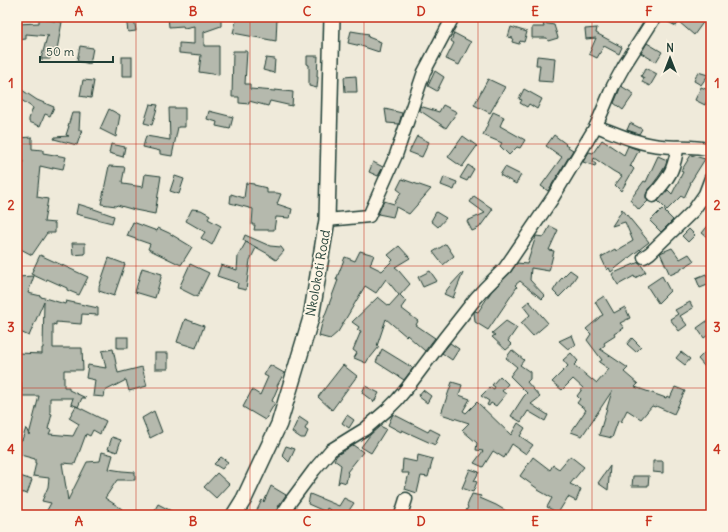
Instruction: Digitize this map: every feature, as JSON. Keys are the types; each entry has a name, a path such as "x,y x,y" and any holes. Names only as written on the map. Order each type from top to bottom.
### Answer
{"main road":[{"name":"Nkolokoti Road","path":"234,515 244,499 279,424 311,318 327,220 332,17"}],"street":[{"path":"327,220 369,216 396,155 424,72 453,17"},
{"path":"282,515 314,470 331,450 365,430 397,400 476,298 505,268 552,199 596,126 613,86 624,66 656,17"},
{"path":"596,126 644,143 660,146 694,147 711,150"},
{"path":"653,196 668,178 674,164 678,147"},
{"path":"644,257 693,211 705,194 711,178"},
{"path":"401,515 406,499"}],"building":[{"path":"39,17 47,17 47,20 62,22 56,55 50,55 50,59 41,59 47,37 49,36 26,34 26,39 17,40 17,24 39,23"},
{"path":"126,17 134,17 136,31 128,32"},
{"path":"168,17 221,17 221,26 204,32 204,46 219,46 219,75 199,72 201,55 179,53 179,43 194,44 194,26 184,28 183,26 169,27"},
{"path":"237,17 277,18 276,41 233,33"},
{"path":"662,17 707,17 694,35 679,22 676,26 662,19"},
{"path":"543,23 554,25 558,38 548,41 547,38 532,38 532,27 544,27"},
{"path":"511,27 527,32 524,42 520,41 519,44 512,42 513,38 508,37"},
{"path":"597,28 596,33 622,47 619,54 604,46 597,58 589,54 596,38 586,39 585,29"},
{"path":"351,31 369,34 368,37 381,42 379,52 348,43"},
{"path":"454,33 471,42 459,65 446,59 454,43 451,41"},
{"path":"647,43 662,52 656,62 641,53"},
{"path":"80,46 93,48 90,64 77,61"},
{"path":"233,51 247,51 245,84 250,84 250,89 293,92 292,106 270,101 268,106 249,101 249,104 239,103 239,97 232,97"},
{"path":"307,56 318,56 317,88 309,86 309,65 307,64"},
{"path":"537,56 555,58 553,82 538,81 540,65 536,65"},
{"path":"122,57 132,57 132,76 122,76"},
{"path":"266,58 275,59 274,73 263,70"},
{"path":"646,68 657,74 650,86 642,82 644,78 641,76"},
{"path":"435,71 444,77 437,91 428,86"},
{"path":"698,72 708,75 701,85 694,81"},
{"path":"356,76 357,92 345,92 344,77"},
{"path":"488,79 505,87 490,113 474,105"},
{"path":"83,80 94,81 91,98 80,96"},
{"path":"621,86 634,94 623,110 614,103"},
{"path":"701,87 711,91 705,105 695,100"},
{"path":"524,89 542,99 537,109 529,104 527,107 520,103 522,100 519,99"},
{"path":"22,90 37,100 54,107 50,116 45,114 40,126 29,122 33,108 17,97 17,94 19,94"},
{"path":"150,104 158,105 152,125 144,123"},
{"path":"443,105 457,112 446,128 419,110 420,106 439,112"},
{"path":"169,108 185,108 185,127 178,127 172,156 160,154 160,151 143,147 146,136 170,140"},
{"path":"109,109 120,115 116,137 100,129"},
{"path":"385,109 402,113 399,124 387,123"},
{"path":"209,111 233,117 230,129 216,126 217,122 207,119"},
{"path":"493,112 504,117 500,126 525,140 520,148 517,147 509,155 500,146 502,143 483,135"},
{"path":"72,113 80,113 79,130 82,130 77,145 54,139 55,137 69,136 66,135"},
{"path":"630,123 642,129 639,134 627,130"},
{"path":"554,135 573,150 548,191 541,186 562,157 546,146"},
{"path":"417,136 429,142 422,157 409,152"},
{"path":"463,136 477,146 462,167 448,157"},
{"path":"32,137 32,149 43,150 43,153 66,157 63,169 53,167 53,169 40,166 37,197 48,199 44,222 55,223 55,233 47,233 32,255 17,247 17,192 23,161 17,161 17,138"},
{"path":"602,140 624,155 628,146 639,150 630,167 631,166 634,169 621,191 615,185 622,176 594,158 593,162 596,164 595,166 583,162 589,152 593,153"},
{"path":"111,144 125,147 123,157 109,153"},
{"path":"691,155 705,159 690,183 684,198 681,196 665,212 673,220 661,232 650,221 662,209 664,211 665,208 658,201 668,190 672,194 683,172 681,171"},
{"path":"658,156 667,160 666,165 647,192 646,198 648,201 639,210 630,200 644,181 646,182"},
{"path":"373,162 383,167 378,176 369,172"},
{"path":"468,165 474,169 467,181 460,178"},
{"path":"109,166 125,167 122,182 123,184 143,187 145,174 161,176 155,214 117,205 101,204"},
{"path":"505,167 521,175 516,184 500,175"},
{"path":"175,176 184,179 179,194 170,191"},
{"path":"444,177 457,182 454,190 441,185"},
{"path":"402,179 431,189 409,214 396,207 393,217 378,214 384,201 394,204 401,192 397,189"},
{"path":"246,183 267,188 267,193 281,194 277,204 292,209 290,218 276,217 274,230 254,230 255,225 252,225 253,209 230,203 231,194 244,198"},
{"path":"474,196 493,209 479,228 472,231 467,221 485,213 470,202"},
{"path":"78,204 114,216 112,223 76,214"},
{"path":"192,209 201,210 210,215 208,219 221,226 212,245 201,238 205,232 186,221"},
{"path":"622,209 649,242 611,272 609,268 607,270 601,257 615,249 616,251 633,241 625,222 612,226"},
{"path":"436,212 446,218 438,227 431,221"},
{"path":"133,222 157,231 158,228 192,247 181,265 148,249 150,244 127,236"},
{"path":"711,222 711,240 702,233"},
{"path":"550,226 558,230 549,250 554,251 549,271 531,268 530,280 545,296 542,299 520,281 515,285 517,287 488,330 475,322 474,312 478,312 491,292 510,273 517,263 527,264 536,236 544,237"},
{"path":"689,229 695,235 688,242 682,236"},
{"path":"245,235 270,246 281,247 284,251 276,260 243,240"},
{"path":"246,242 256,248 250,260 246,290 237,288 238,283 217,276 221,265 237,270 238,256"},
{"path":"72,243 85,243 85,254 73,255"},
{"path":"446,244 454,256 443,265 433,252"},
{"path":"399,246 410,258 395,267 410,284 400,295 406,301 401,308 418,321 416,325 435,338 425,351 386,319 377,346 379,347 366,363 354,358 357,353 353,350 361,331 357,330 359,327 352,322 378,297 389,306 399,295 386,279 376,293 365,286 338,332 330,339 319,336 322,323 345,257 355,261 360,251 374,255 370,265 382,271 393,260 388,255"},
{"path":"672,248 680,259 689,254 694,261 681,270 670,275 660,253"},
{"path":"40,255 88,277 79,295 47,279 46,281 31,274"},
{"path":"109,258 125,264 114,296 99,291"},
{"path":"639,262 646,272 635,278 634,276 618,285 612,274"},
{"path":"190,264 209,273 197,297 179,288"},
{"path":"142,268 162,274 155,298 135,292"},
{"path":"570,270 577,275 569,287 559,297 553,291 560,280"},
{"path":"430,271 437,281 423,287 418,277"},
{"path":"462,273 453,298 444,294 449,287"},
{"path":"706,274 710,284 700,288 696,278"},
{"path":"34,276 28,293 65,304 66,301 98,308 98,315 82,314 81,324 56,322 56,325 53,324 53,348 82,348 83,370 64,370 64,387 69,387 69,390 86,398 82,398 78,407 106,421 100,434 93,430 90,436 86,434 75,464 62,463 68,500 87,462 100,461 102,452 113,455 109,469 135,472 135,480 117,480 105,498 122,509 121,515 50,515 46,512 51,503 42,501 48,487 49,478 33,476 36,463 35,459 17,454 20,440 22,440 26,428 29,435 39,396 22,396 21,382 19,382 18,353 42,354 44,301 29,336 18,331 17,277","holes":["50,398 73,398 71,404 76,406 69,418 79,424 73,436 49,434 51,430 48,429 52,414 50,413"]},
{"path":"662,276 670,291 658,303 647,286"},
{"path":"604,296 614,313 625,307 630,318 620,323 624,328 614,334 615,336 604,343 605,345 600,349 628,368 624,372 638,384 635,387 666,398 667,396 670,398 675,387 685,391 674,414 656,406 652,406 641,419 627,410 621,422 618,421 612,438 599,435 612,391 582,436 571,432 586,410 577,403 580,399 577,396 583,388 573,379 562,390 552,382 568,366 563,360 571,353 578,361 574,365 597,383 609,369 599,362 602,360 587,340 591,334 586,329 603,315 595,302"},
{"path":"529,301 548,323 533,336 521,323 530,315 523,306"},
{"path":"690,302 693,308 680,316 687,325 679,331 670,319 678,314 675,310"},
{"path":"711,318 711,333 704,338 697,328"},
{"path":"185,319 204,326 196,348 177,342"},
{"path":"506,321 517,328 508,341 512,345 506,350 492,337 495,335 492,333"},
{"path":"572,335 576,345 568,349 559,341"},
{"path":"117,337 128,337 128,348 117,348"},
{"path":"632,338 641,347 636,352 627,344"},
{"path":"450,343 459,349 452,360 442,353"},
{"path":"711,346 711,362 705,367 698,359"},
{"path":"113,349 118,373 142,367 147,386 129,391 126,380 105,391 104,397 93,396 95,380 86,378 88,365 106,368 102,351"},
{"path":"382,349 413,368 404,380 376,362"},
{"path":"512,350 524,360 520,365 530,372 530,379 527,382 540,397 531,404 548,415 545,421 528,411 521,422 511,416 527,393 510,376 517,367 506,358"},
{"path":"681,352 690,359 685,365 676,358"},
{"path":"155,353 168,353 168,369 155,369"},
{"path":"270,365 284,373 277,386 278,387 272,401 275,403 265,420 243,407 252,390 260,395 268,377 264,375"},
{"path":"343,365 357,376 332,410 318,397"},
{"path":"500,376 508,384 502,391 506,394 496,406 491,403 489,406 487,405 489,401 481,396 490,387 494,389 495,387 492,385"},
{"path":"452,382 462,385 459,395 470,399 463,411 466,413 477,402 511,435 518,423 525,428 520,436 533,445 526,454 512,444 504,458 493,451 483,467 474,463 483,451 476,450 477,443 462,430 469,423 441,414"},
{"path":"365,386 379,393 374,402 362,393"},
{"path":"423,390 431,396 427,403 418,396"},
{"path":"154,411 162,432 150,438 142,418"},
{"path":"393,414 428,432 430,429 440,434 435,445 402,430 401,432 388,425"},
{"path":"347,415 354,420 349,428 342,423"},
{"path":"299,417 308,423 305,429 308,431 305,438 301,438 292,432"},
{"path":"380,426 386,429 371,453 361,447 370,435"},
{"path":"112,437 121,440 117,452 108,449"},
{"path":"353,445 363,452 347,472 346,483 340,481 338,484 341,465 334,460 337,455"},
{"path":"286,446 295,449 289,462 282,455"},
{"path":"418,455 433,459 428,477 421,476 417,493 405,489 409,473 402,473 403,459 417,462"},
{"path":"570,456 584,467 570,484 581,489 576,501 568,497 558,513 547,507 552,498 538,490 520,476 533,457 550,470 553,465 559,469"},
{"path":"221,457 228,462 222,469 214,464"},
{"path":"653,461 663,461 663,473 653,472"},
{"path":"610,466 608,490 598,483"},
{"path":"470,469 479,472 474,481 477,482 473,492 462,488"},
{"path":"217,473 229,484 216,498 204,487"},
{"path":"17,475 32,480 27,494 17,491"},
{"path":"633,476 649,476 648,486 632,486"},
{"path":"271,486 286,495 279,505 275,515 263,515 256,512 262,500 264,502"},
{"path":"310,494 339,506 344,498 354,503 346,515 338,515 327,508 326,512 308,504"},
{"path":"472,494 481,496 480,498 513,515 464,515"},
{"path":"158,504 179,515 152,515"}]}
